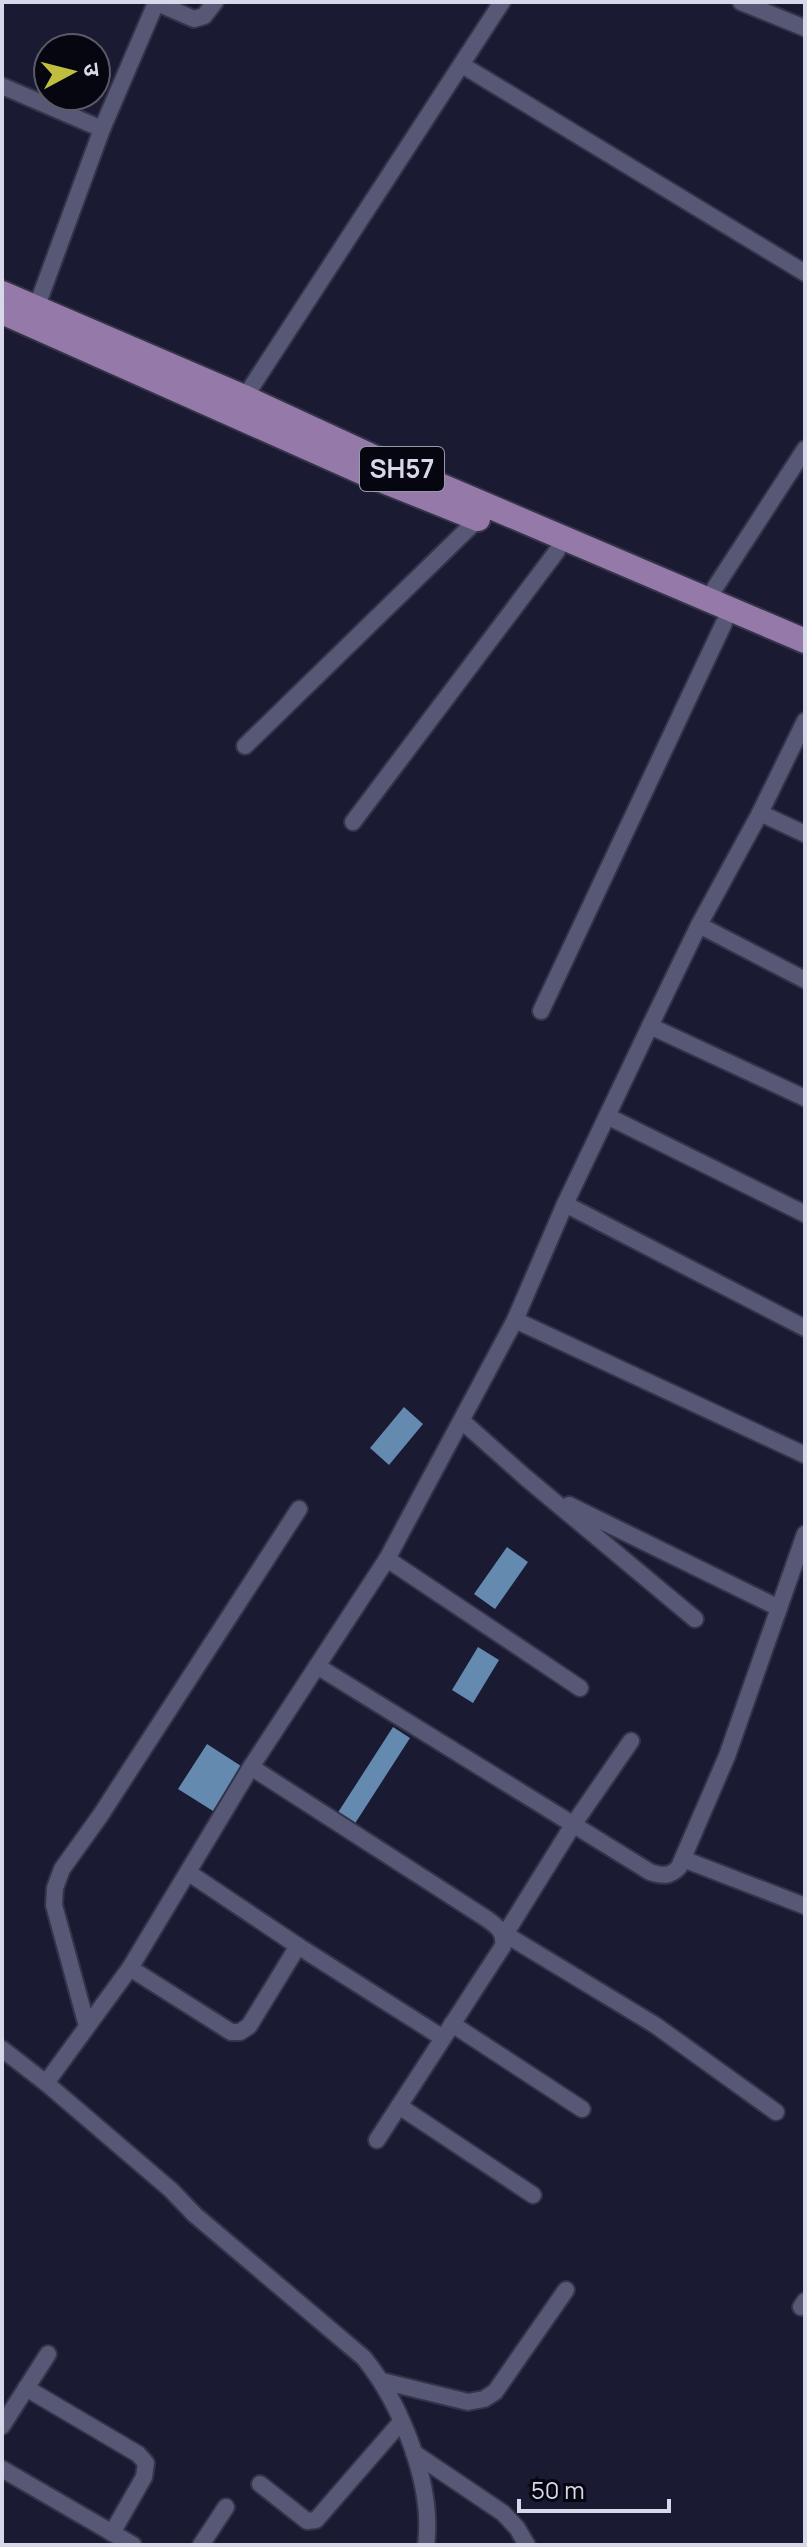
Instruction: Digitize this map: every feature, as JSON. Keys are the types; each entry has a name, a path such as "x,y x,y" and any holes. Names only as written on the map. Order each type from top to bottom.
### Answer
{"main road":[{"name":"SH57","path":"2,293 33,316 239,406 369,455 805,641"},
{"name":"SH57","path":"2,312 33,316"},
{"name":"SH57","path":"239,406 366,474 805,656"}],"street":[{"path":"33,316 102,129 155,2 194,19 204,16 215,2"},
{"path":"239,406 502,2"},
{"path":"741,2 805,28"},
{"path":"462,65 805,273"},
{"path":"2,86 102,129"},
{"path":"707,600 805,449"},
{"path":"245,746 478,519"},
{"path":"353,822 557,551"},
{"path":"541,1011 724,623"},
{"path":"46,2083 130,1968 251,1767 387,1559 515,1320 565,1204 650,1026 805,721"},
{"path":"760,813 805,834"},
{"path":"699,925 805,980"},
{"path":"650,1026 805,1098"},
{"path":"607,1116 805,1214"},
{"path":"565,1204 805,1328"},
{"path":"515,1320 805,1455"},
{"path":"462,1421 695,1619"},
{"path":"543,1492 779,1608"},
{"path":"87,2026 54,1905 55,1888 62,1869 100,1816 299,1509"},
{"path":"317,1666 573,1825 658,1875 666,1876 673,1873 683,1859 727,1756 805,1534"},
{"path":"387,1559 580,1688"},
{"path":"377,2140 503,1946 505,1935 573,1825 631,1741"},
{"path":"251,1767 487,1919 505,1935 655,2025 776,2112"},
{"path":"683,1859 805,1906"},
{"path":"189,1873 298,1946 582,2109"},
{"path":"130,1968 231,2032 240,2032 249,2026 298,1946"},
{"path":"2,2049 46,2083 364,2358 382,2381 414,2453 426,2504 426,2545"},
{"path":"399,2106 533,2195"},
{"path":"382,2381 468,2402 484,2399 495,2392 566,2290"},
{"path":"2,2426 48,2354"},
{"path":"26,2388 138,2454 146,2463 144,2477 112,2533"},
{"path":"260,2484 307,2521 316,2520 401,2422"},
{"path":"414,2453 503,2513 527,2545"},
{"path":"2,2469 133,2545"},
{"path":"201,2545 226,2507"}],"building":[{"path":"404,1407 423,1424 389,1465 370,1448"},
{"path":"507,1547 528,1562 495,1609 474,1594"},
{"path":"478,1647 499,1660 473,1703 452,1690"},
{"path":"393,1727 410,1738 354,1825 337,1814"},
{"path":"207,1744 241,1766 213,1811 178,1789"}]}
